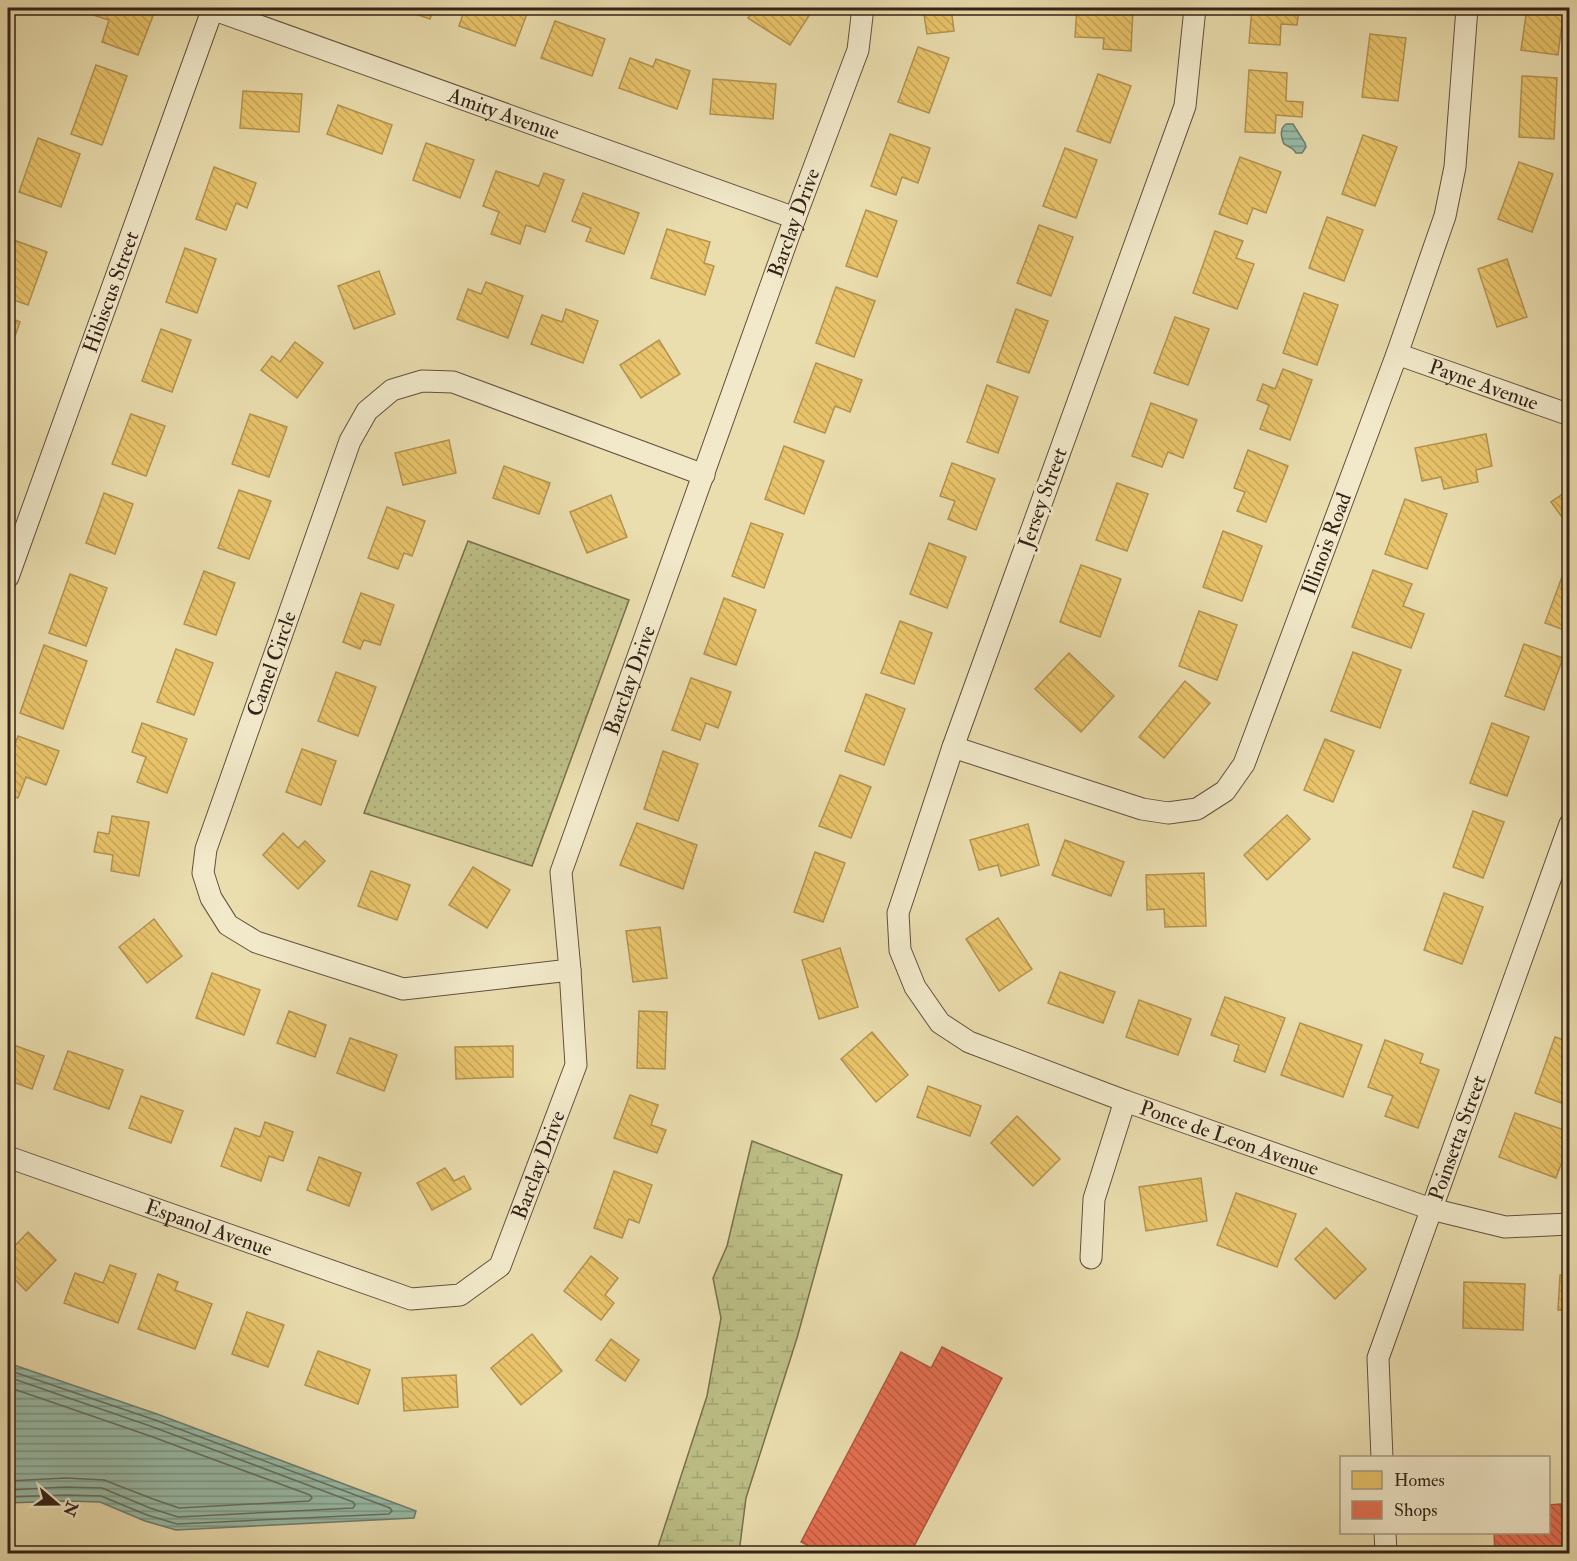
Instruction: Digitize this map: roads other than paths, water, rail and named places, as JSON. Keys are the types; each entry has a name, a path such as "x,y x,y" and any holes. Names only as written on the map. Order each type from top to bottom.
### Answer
{"street":[{"name":"Amity Avenue","path":"213,8 795,218"},
{"name":"Hibiscus Street","path":"8,577 213,8"},
{"name":"Barclay Drive","path":"411,1299 460,1295 501,1266 576,1065 561,872 795,218 858,50 862,16 860,8"},
{"name":"Jersey Street","path":"915,987 900,950 898,912 953,747 1185,106 1194,8"},
{"name":"Illinois Road","path":"953,747 1142,809 1168,813 1197,809 1225,791 1244,764 1397,354 1445,216 1455,168 1467,8"},
{"name":"Payne Avenue","path":"1397,354 1569,415"},
{"name":"Camel Circle","path":"570,970 404,989 256,942 228,925 211,898 203,873 206,849 350,441 367,411 392,390 423,381 453,382 704,475"},
{"name":"Poinsetta Street","path":"1382,1456 1378,1358 1569,824"},
{"name":"Ponce de Leon Avenue","path":"915,987 940,1023 969,1042 1125,1101 1431,1209 1505,1227 1569,1224"},
{"path":"1090,1258 1094,1199 1125,1101"},
{"name":"Espanol Avenue","path":"8,1157 411,1299"},
{"path":"1385,1534 1386,1554"}],"water":[{"path":"1286,124 1293,124 1305,143 1306,147 1302,153 1296,153 1284,144 1281,136"},
{"path":"8,1363 157,1414 416,1511 414,1518 176,1530 145,1521 100,1502 8,1503"}]}
